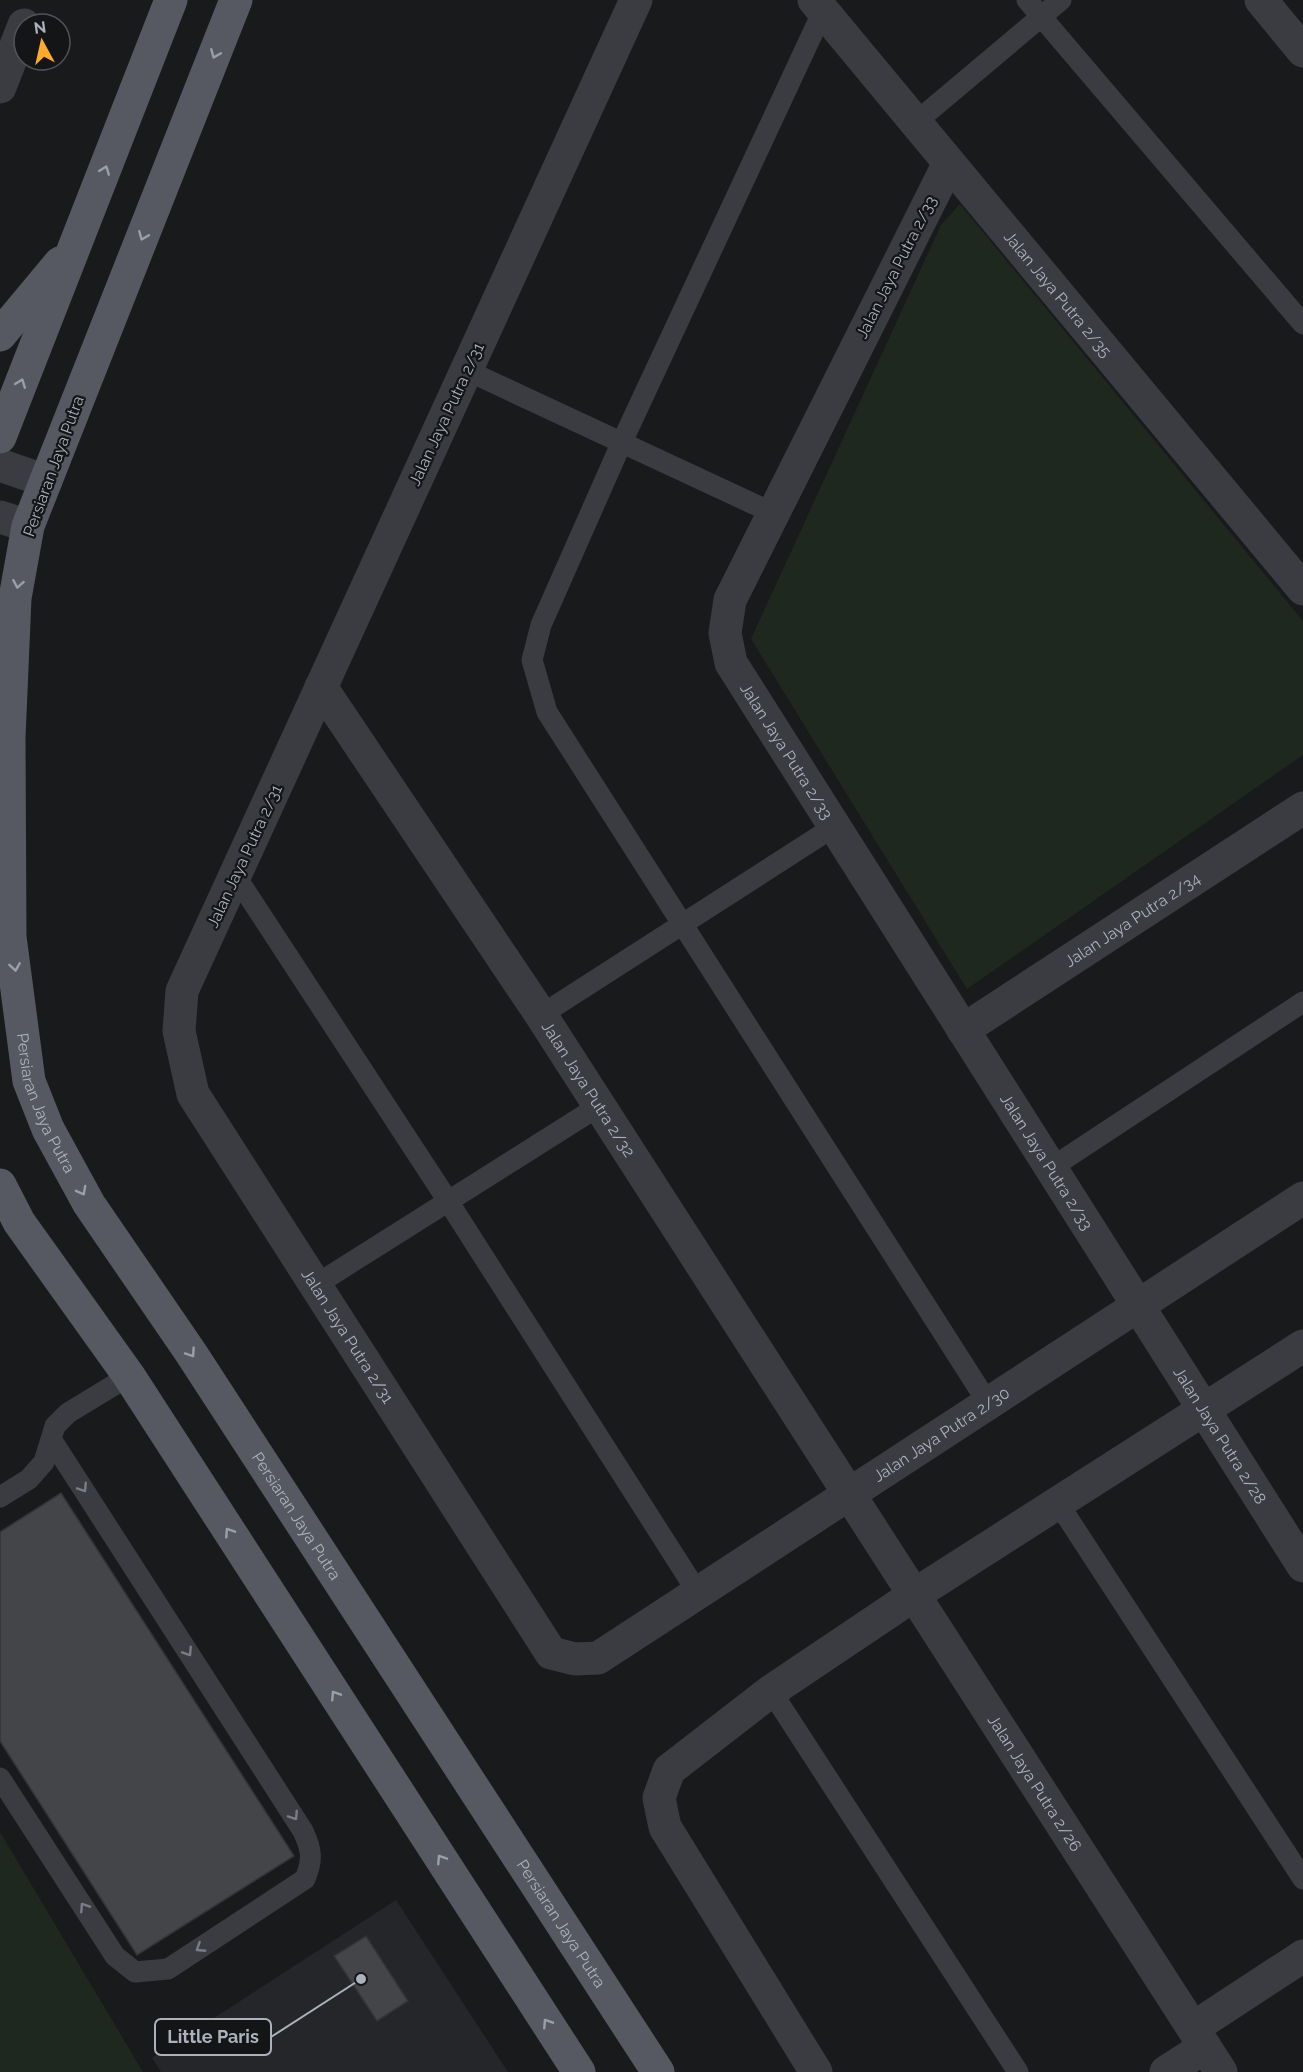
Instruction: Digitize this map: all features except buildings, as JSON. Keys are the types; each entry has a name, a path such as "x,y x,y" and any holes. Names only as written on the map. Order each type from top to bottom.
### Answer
{"main road":[{"path":"0,437 171,0"},
{"name":"Persiaran Jaya Putra","path":"236,0 46,481 14,522 15,598 9,725 10,937 29,1081 48,1129 89,1204 191,1353 658,2072"},
{"path":"0,335 76,244"},
{"path":"0,1185 19,1222 129,1377 579,2072"}],"street":[{"name":"Jalan Jaya Putra 2/31","path":"575,1659 551,1653 314,1286 193,1094 179,1031 182,991 636,0"},
{"path":"1261,0 1303,51"},
{"name":"Jalan Jaya Putra 2/35","path":"819,6 949,163 1298,572"},
{"path":"0,87 12,49"},
{"name":"Jalan Jaya Putra 2/33","path":"949,163 730,600 725,633 731,663 1138,1305"},
{"path":"0,465 46,481"},
{"name":"Jalan Jaya Putra 2/32","path":"321,687 541,1015 849,1494"},
{"name":"Jalan Jaya Putra 2/34","path":"963,1030 1303,808"},
{"name":"Jalan Jaya Putra 2/30","path":"575,1659 598,1658 1303,1198"},
{"name":"Jalan Jaya Putra 2/28","path":"1138,1305 1303,1566"},
{"path":"816,2072 665,1827 659,1798 669,1770 771,1691 914,1595 1303,1346"},
{"name":"Jalan Jaya Putra 2/26","path":"849,1494 1206,2049"},
{"path":"1166,2072 1206,2049 1303,1956"}],"lane":[{"path":"1027,0 1303,324"},
{"path":"916,122 1060,0"},
{"path":"819,6 541,625 532,660 547,712 681,926 988,1403"},
{"path":"466,370 773,513"},
{"path":"541,1015 835,826"},
{"path":"235,875 448,1201 698,1593"},
{"path":"1051,1168 1303,1002"},
{"path":"314,1286 599,1106"},
{"path":"0,1497 28,1479 44,1462 55,1426 68,1413 129,1377"},
{"path":"0,1778 115,1956 135,1972 168,1969 305,1879 311,1865 312,1848 303,1831 51,1439"},
{"path":"1058,1503 1303,1879"},
{"path":"771,1691 1018,2072"}],"shaded area":[{"path":"960,204 1303,621 1303,755 967,989 751,639 941,225"},
{"path":"0,1832 143,2072 0,2072"},
{"path":"396,1900 508,2072 161,2072 152,2058"}],"place":[{"name":"Little Paris","path":"361,1979"}]}
